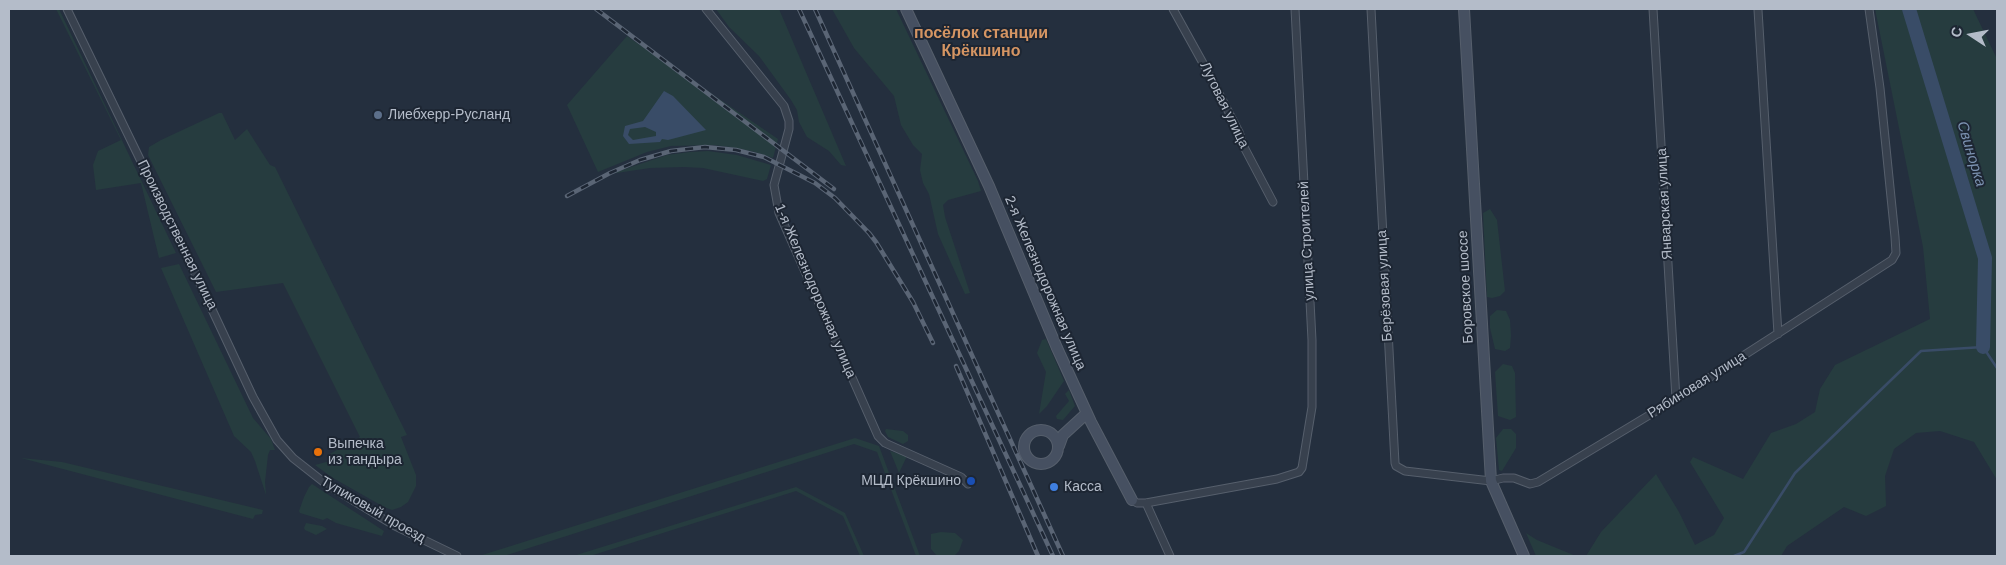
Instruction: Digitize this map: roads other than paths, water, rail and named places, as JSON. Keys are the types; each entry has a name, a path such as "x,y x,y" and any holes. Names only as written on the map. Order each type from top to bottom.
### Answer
{"street":[{"name":"Производственная улица","path":"66,9 253,396 277,440 293,458"},
{"name":"1-я Железнодорожная улица","path":"706,9 784,106 789,121 789,129 774,185 779,213 878,436 885,443 946,469 961,477 968,484"},
{"name":"2-я Железнодорожная улица","path":"906,9 989,186 1087,413 1132,500 1137,503 1146,503"},
{"name":"Луговая улица","path":"1174,9 1239,132 1244,147 1273,202"},
{"name":"улица Строителей","path":"1146,503 1277,479 1299,472 1304,463 1312,407 1312,348 1295,9"},
{"name":"Берёзовая улица","path":"1370,9 1394,463 1405,471 1491,481"},
{"name":"Боровское шоссе","path":"1464,9 1491,481 1524,556"},
{"name":"Январская улица","path":"1653,9 1676,399"},
{"name":"Рябиновая улица","path":"1491,481 1514,478 1534,484 1676,399 1894,258 1896,253 1895,237 1880,88 1869,9"},
{"path":"1758,10 1778,334"},
{"path":"1059,435 1087,413"},
{"path":"1045,430 1059,435 1059,446 1054,458 1047,463 1033,462 1026,454 1026,438 1034,431 1045,430"},
{"name":"Тупиковый проезд","path":"293,458 326,484 394,525 457,556"},
{"path":"1146,503 1170,556"}],"water":[{"path":"664,91 673,96 706,130 668,140 662,139 660,142 629,144 623,136 625,126 643,121","holes":["645,127 656,132 656,136 633,140 628,135 630,129"]}],"waterway":[{"name":"Свинорка","path":"1909,9 1985,258 1983,347"},
{"path":"1734,556 1744,552 1795,473 1921,351 1983,347 1997,368"}],"railway":[{"path":"596,9 834,189"},
{"path":"799,9 1053,556"},
{"path":"815,9 1063,556"},
{"path":"567,196 610,173 640,160 671,151 705,147 736,150 764,157 815,183 835,198 869,233 913,302 933,343"},
{"path":"956,366 1038,556"}],"place":[{"name":"Лиебхерр-Русланд","path":"378,115"},
{"name":"Выпечка из тандыра","path":"318,452"},
{"name":"МЦД Крёкшино","path":"971,481"},
{"name":"Касса","path":"1054,487"}],"district":[{"name":"посёлок станции Крёкшино","path":"981,43"}]}
